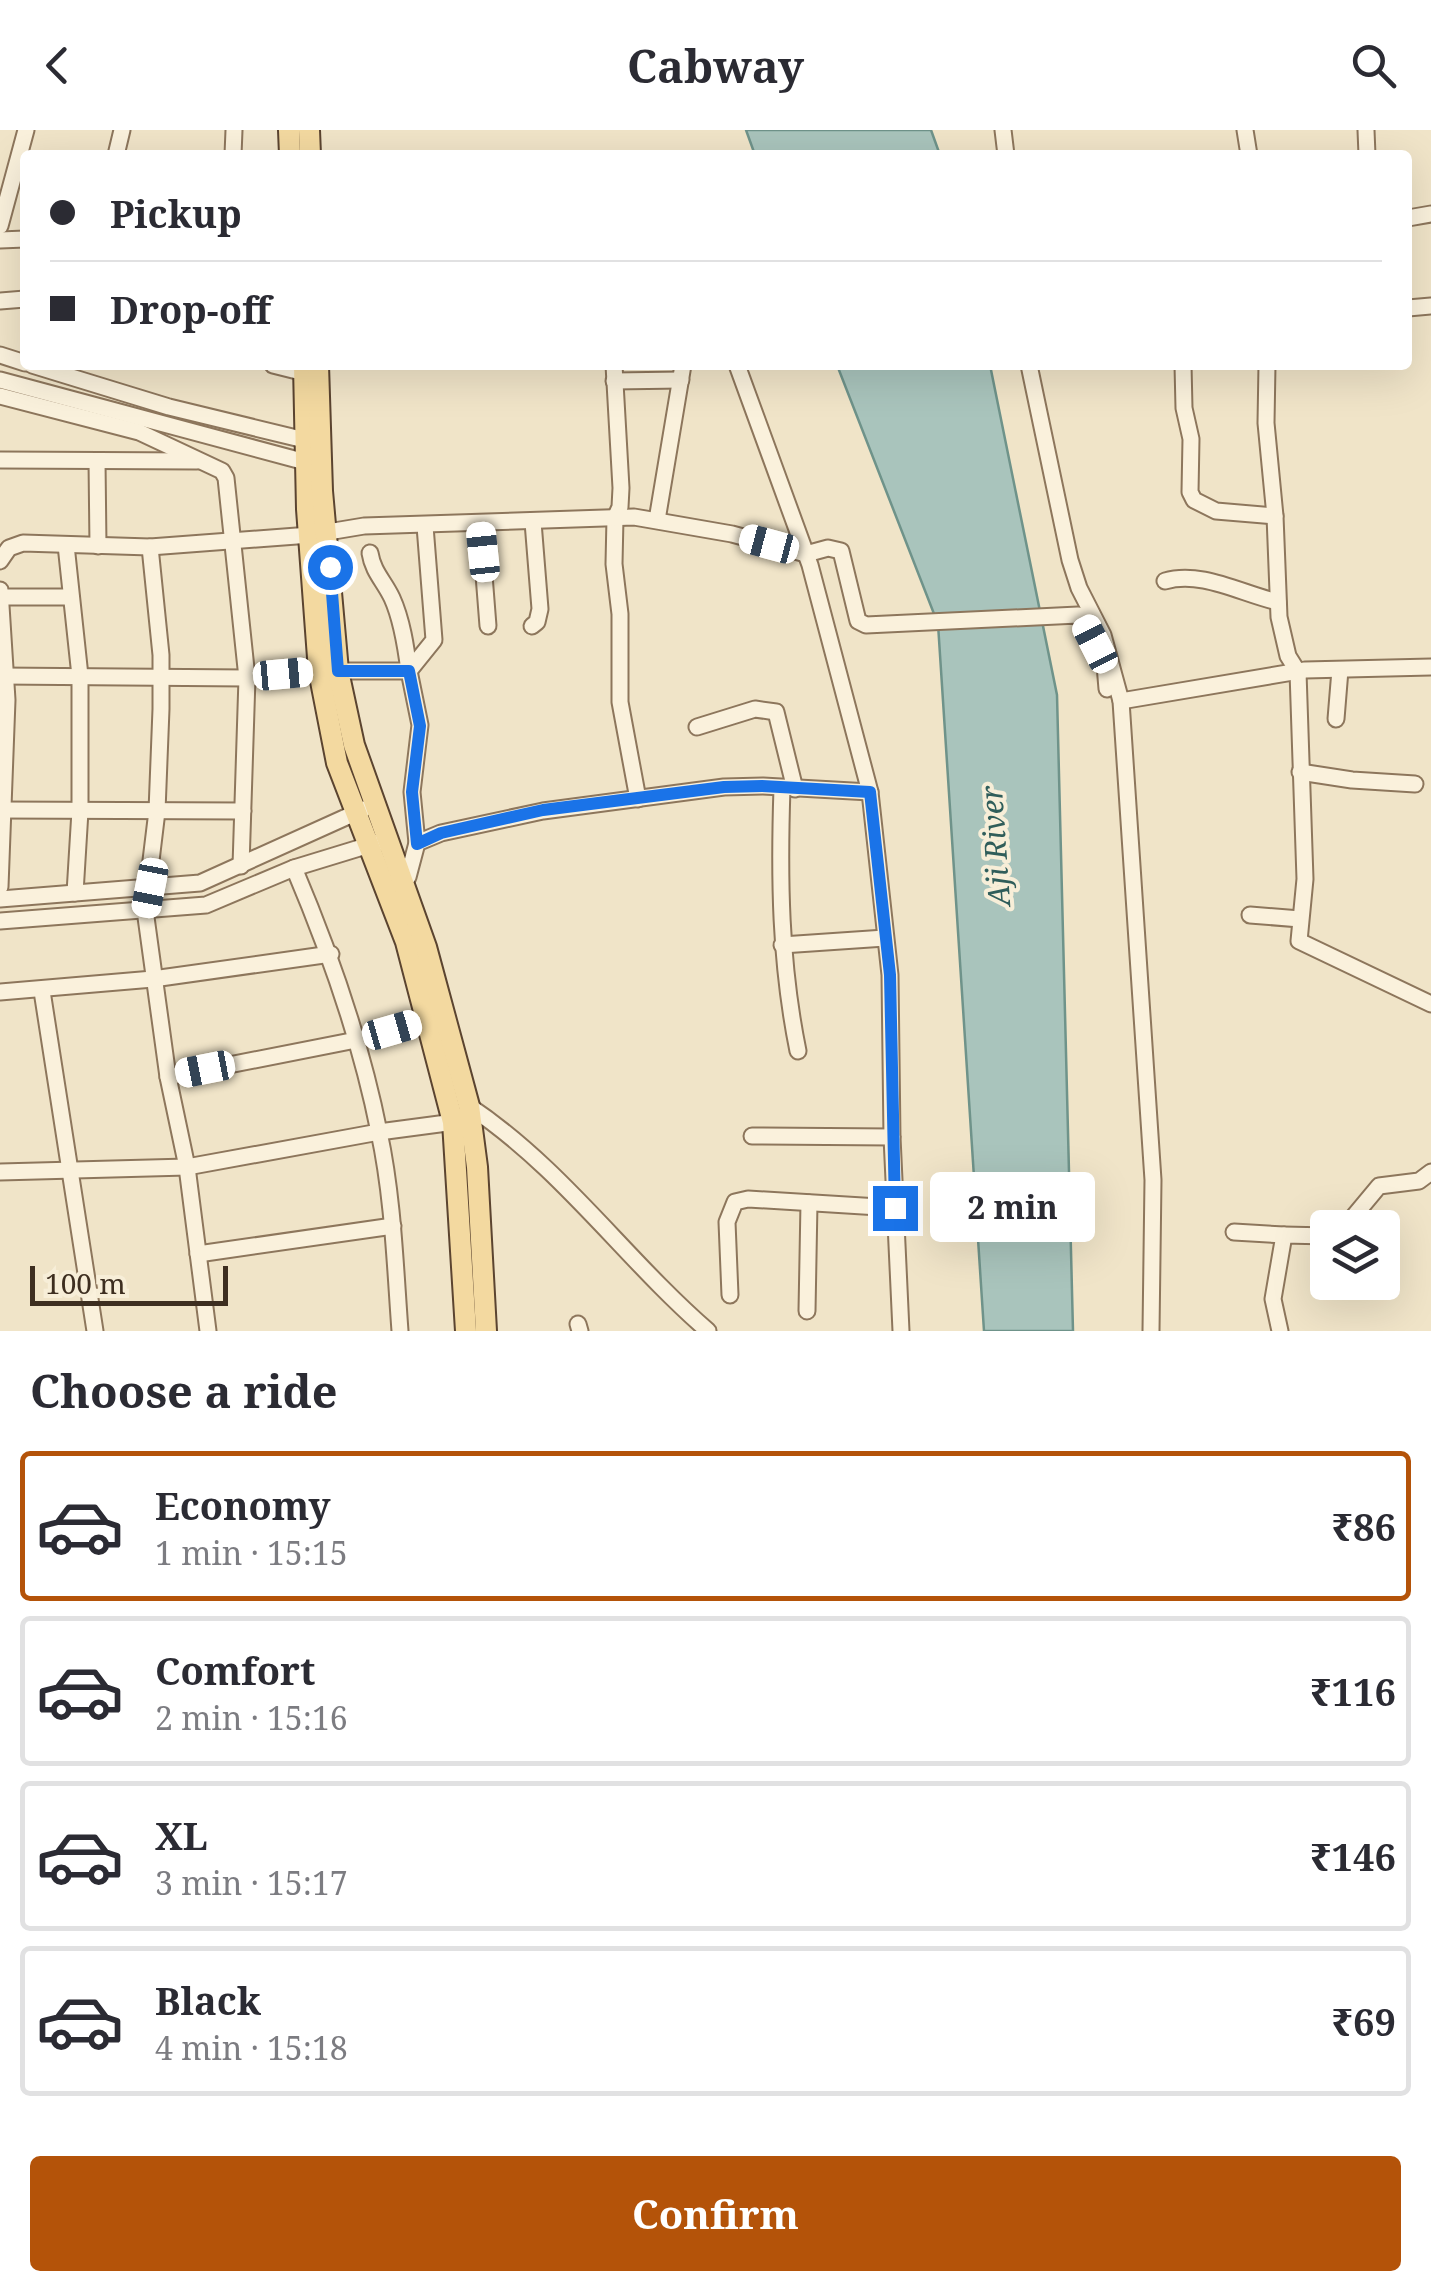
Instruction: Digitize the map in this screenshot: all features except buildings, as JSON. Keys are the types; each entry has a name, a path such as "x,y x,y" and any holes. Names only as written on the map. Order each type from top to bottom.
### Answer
{"main road":[{"path":"309,370 337,763 354,814 378,842"},
{"path":"329,671 374,804 378,842 395,887 426,947 477,1166 486,1331"},
{"path":"395,887 427,1020 464,1116 466,1331"}],"street":[{"path":"0,226 20,152"},
{"path":"48,370 169,407 313,442"},
{"path":"739,370 806,554 870,792 890,975 892,1137 901,1331"},
{"path":"1030,370 1070,560 1078,588 1104,635 1121,701 1153,1180 1150,1331"},
{"path":"1183,370 1184,408 1191,438 1190,492 1194,500 1216,510 1276,516"},
{"path":"1267,370 1266,423 1276,516 1278,602 1288,656 1298,672 1305,879 1299,942 1431,1004"},
{"path":"638,799 620,702 620,614 614,564 615,518 621,488 614,373 682,372 657,520"},
{"path":"0,380 314,464"},
{"path":"0,396 164,440 222,471 226,478 246,678 241,866"},
{"path":"0,460 200,461"},
{"path":"97,461 98,546"},
{"path":"3,552 22,543 150,547 318,534 364,526 657,520 732,534 806,554 828,548 841,551 858,620 866,625 1078,615 1105,665 1107,689"},
{"path":"532,626 538,622 540,609 533,522"},
{"path":"480,524 488,626"},
{"path":"409,671 434,640 426,526"},
{"path":"66,545 80,676 80,810 75,893"},
{"path":"150,547 161,676 157,811 145,910 168,1076 187,1167 208,1331"},
{"path":"370,553 374,572 397,611 420,726 412,792 417,844 395,887"},
{"path":"1165,581 1180,576 1199,578 1278,602"},
{"path":"0,887 0,593 70,597"},
{"path":"1121,701 1159,698 1298,672 1431,667"},
{"path":"1336,719 1340,670"},
{"path":"3,676 246,678 329,671 409,671"},
{"path":"697,727 755,709 776,712 789,788 780,859 782,945 798,1051"},
{"path":"1300,772 1415,784"},
{"path":"417,844 441,833 543,810 724,787 870,792"},
{"path":"0,899 200,883 374,804"},
{"path":"1,810 243,811"},
{"path":"0,921 206,905 294,868 378,842"},
{"path":"294,868 331,954 380,1132 393,1226 400,1331"},
{"path":"1250,915 1300,919"},
{"path":"782,945 885,938"},
{"path":"0,992 153,979 331,954"},
{"path":"42,991 95,1331"},
{"path":"168,1076 356,1040 427,1020"},
{"path":"0,1172 187,1167 464,1116 541,1162 583,1202 664,1294 708,1331"},
{"path":"752,1136 892,1137"},
{"path":"1359,1210 1379,1186 1419,1181 1431,1172"},
{"path":"730,1295 728,1222 736,1202 748,1199 895,1208"},
{"path":"807,1310 809,1203"},
{"path":"198,1254 393,1226"},
{"path":"1234,1232 1310,1236"},
{"path":"1280,1331 1273,1299 1284,1235"}],"water":[{"path":"746,130 931,130 938,150 753,150"},
{"name":"Aji River","path":"839,370 991,370 1057,695 1073,1331 984,1331 938,624"}],"route":[{"path":"330,567 338,671 409,671 420,726 412,792 417,844 441,833 543,810 680,792 762,786 870,792 890,975 895,1208"}]}
